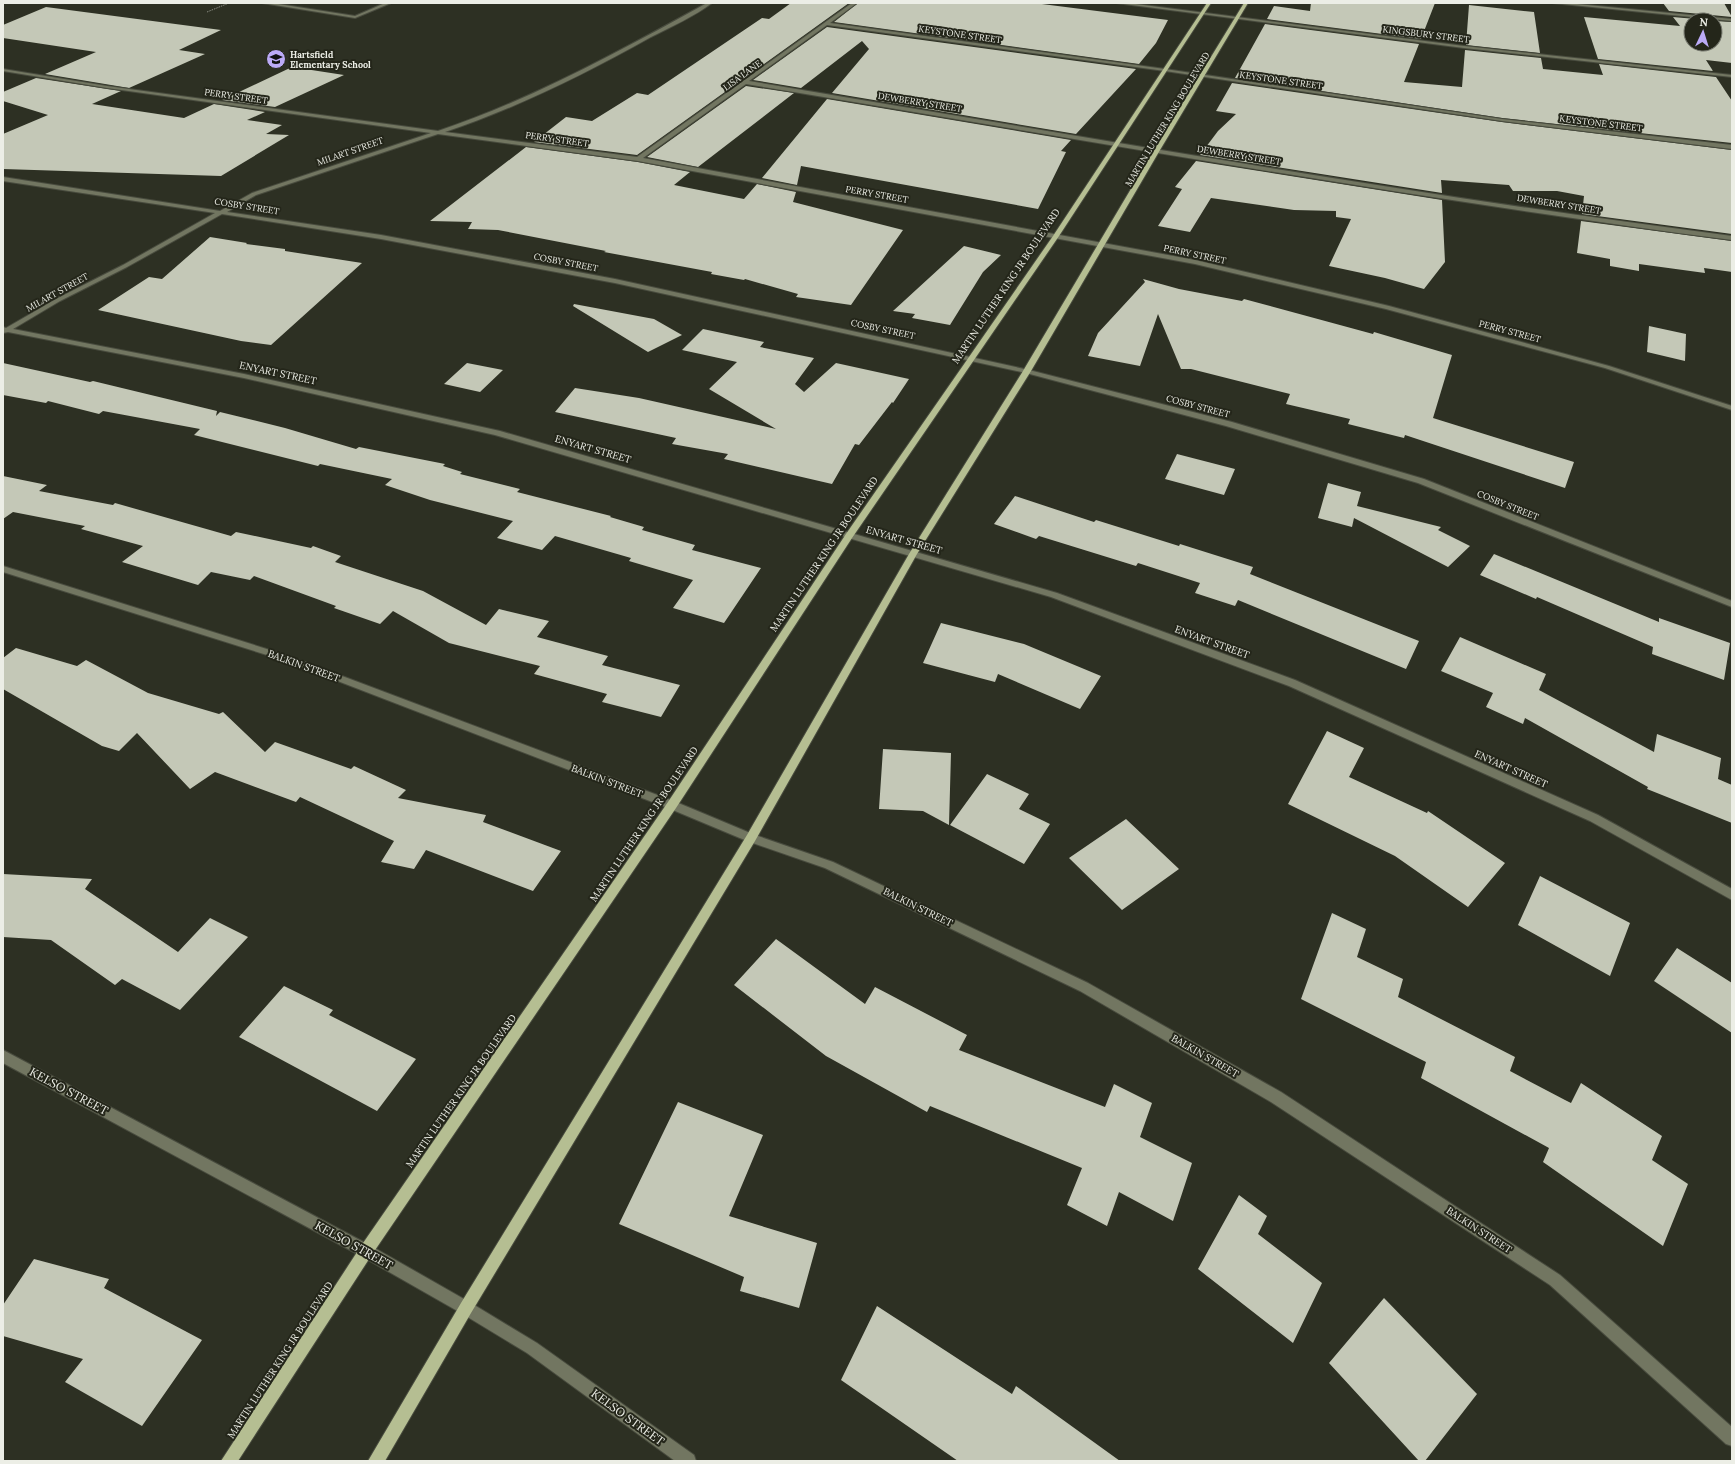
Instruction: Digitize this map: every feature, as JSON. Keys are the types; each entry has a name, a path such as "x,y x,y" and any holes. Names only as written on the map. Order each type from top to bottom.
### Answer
{"main road":[{"path":"1115,143 1209,3"},
{"name":"MARTIN LUTHER KING BOULEVARD","path":"1102,245 1157,150 1246,3"},
{"name":"MARTIN LUTHER KING JR BOULEVARD","path":"229,1461 366,1251 672,805 850,536 1056,236 1115,143"},
{"path":"376,1461 466,1308 751,838 913,554 1027,371 1102,245"}],"street":[{"path":"264,3 355,17 389,3"},
{"name":"MILART STREET","path":"5,330 254,194 437,131 470,122 568,80 710,3"},
{"name":"LISA LANE","path":"638,159 855,3"},
{"name":"KINGSBURY STREET","path":"1118,3 1464,47 1732,76"},
{"path":"1554,3 1732,20"},
{"name":"KEYSTONE STREET","path":"827,24 1165,70 1502,120 1732,147"},
{"name":"PERRY STREET","path":"3,70 107,87 638,159 1195,262 1387,307 1607,367 1732,408"},
{"name":"DEWBERRY STREET","path":"745,82 1157,150 1654,228 1732,238"},
{"name":"COSBY STREET","path":"3,179 381,237 616,281 1027,371 1229,424 1421,481 1732,604"},
{"name":"ENYART STREET","path":"5,330 244,376 497,433 1054,595 1292,683 1594,818 1732,896"},
{"name":"BALKIN STREET","path":"3,569 286,658 672,805 751,838 829,865 1084,987 1276,1097 1555,1280 1732,1438"},
{"name":"KELSO STREET","path":"3,1056 366,1251 466,1308 532,1348 688,1461"}],"path":[{"path":"206,12 229,3"}],"building":[{"path":"791,3 849,3 637,155 534,142 566,117 592,121 637,93 648,95 762,18 769,19"},
{"path":"858,3 1034,3 1168,20 1156,43 1139,64 834,22"},
{"path":"1311,3 1435,3 1421,39 1267,19 1274,6 1310,11"},
{"path":"1663,3 1724,3 1732,17 1723,16 1723,12 1669,11"},
{"path":"1469,5 1534,12 1540,53 1466,45"},
{"path":"46,7 221,30 179,50 205,54 129,88 45,74 96,52 3,38 3,25"},
{"path":"1584,17 1680,26 1673,17 1683,18 1683,52 1723,52 1723,21 1732,22 1732,63 1706,60 1713,71 1598,59"},
{"path":"1265,24 1419,44 1404,82 1462,87 1465,50 1541,58 1543,69 1603,75 1599,64 1716,77 1732,101 1732,143 1502,118 1235,78"},
{"path":"827,27 1136,69 1076,134 832,93 869,49 862,41 801,88 753,80"},
{"path":"292,67 344,75 275,107 222,100"},
{"path":"36,78 121,91 92,104 184,118 214,104 265,112 247,120 282,125 266,134 289,135 221,176 3,169 3,134 48,115 3,101 3,92"},
{"path":"1232,83 1502,122 1732,150 1732,234 1582,214 1584,196 1557,191 1513,191 1509,185 1441,180 1442,193 1200,155 1218,131 1236,114 1216,111"},
{"path":"746,86 794,93 698,167 647,157"},
{"path":"827,99 1071,140 1061,151 1066,152 1038,209 801,166 797,185 762,178"},
{"path":"526,147 638,162 690,172 674,185 744,199 757,184 796,192 793,202 903,230 851,305 796,297 798,294 745,279 711,274 712,272 498,230 468,229 472,222 430,221"},
{"path":"1196,161 1442,200 1445,262 1424,289 1385,278 1329,266 1351,219 1336,217 1336,211 1294,210 1211,198 1190,232 1158,226 1182,189 1175,187"},
{"path":"1581,221 1732,241 1732,272 1704,268 1705,273 1639,264 1639,271 1610,266 1610,259 1577,253"},
{"path":"210,237 362,263 271,345 241,341 98,310 149,277 162,279"},
{"path":"964,246 1001,255 983,272 950,325 912,318 915,314 893,311"},
{"path":"1143,279 1179,289 1242,301 1244,299 1373,334 1374,332 1452,355 1433,418 1574,462 1565,488 1405,435 1404,438 1348,424 1350,419 1286,404 1290,394 1191,369 1181,369 1158,314 1140,366 1088,356 1098,333 1145,282"},
{"path":"574,304 654,319 682,335 648,352 573,306"},
{"path":"1649,326 1686,334 1685,361 1647,352"},
{"path":"703,329 764,342 760,347 814,358 795,384 804,392 836,363 909,379 893,403 892,402 859,445 855,444 832,484 724,459 728,454 672,444 676,438 555,412 575,388 639,398 776,429 709,389 737,362 682,350"},
{"path":"3,363 90,382 93,381 217,411 216,416 220,412 285,428 356,449 359,447 445,464 443,466 462,472 460,474 520,489 517,492 611,516 610,517 644,527 642,530 695,545 692,550 761,568 724,623 673,608 693,580 629,561 631,558 555,536 542,550 497,538 513,521 430,500 385,485 392,479 320,464 318,466 194,435 200,429 103,411 99,414 48,401 46,403 3,395"},
{"path":"467,363 503,370 480,392 444,384"},
{"path":"1177,454 1235,469 1224,495 1165,479"},
{"path":"3,476 47,485 39,491 113,505 115,503 231,536 236,532 311,548 313,546 341,556 335,562 423,591 486,625 499,609 549,621 537,637 608,656 602,665 680,685 661,717 602,702 607,694 534,674 540,666 449,643 393,611 380,624 334,608 336,606 254,576 250,580 211,572 198,585 122,562 143,546 81,529 85,526 13,512 3,519"},
{"path":"1328,483 1361,492 1357,506 1441,527 1438,530 1470,546 1448,567 1354,518 1352,527 1318,518"},
{"path":"1015,496 1094,522 1096,520 1253,567 1250,574 1419,641 1406,669 1238,600 1235,606 1195,593 1200,583 1138,563 1136,566 1039,536 1036,539 994,524"},
{"path":"1494,554 1659,622 1659,618 1730,643 1724,680 1652,654 1653,647 1537,597 1536,599 1480,575"},
{"path":"941,623 1024,644 1101,676 1080,709 998,674 995,682 923,663"},
{"path":"1460,637 1546,674 1539,690 1654,752 1657,734 1721,758 1718,779 1732,785 1732,823 1647,789 1648,787 1525,718 1523,724 1486,707 1493,693 1441,671"},
{"path":"16,648 77,666 86,660 148,693 219,714 223,712 265,752 275,742 351,769 354,766 406,790 398,798 486,815 483,822 561,851 533,891 426,850 414,869 381,862 394,841 300,797 296,802 215,772 190,789 137,733 119,751 102,746 3,689 3,658"},
{"path":"1327,731 1364,748 1349,777 1427,813 1428,811 1505,863 1468,907 1395,856 1288,804"},
{"path":"883,749 951,753 949,825 923,811 879,809"},
{"path":"987,774 1029,794 1019,809 1050,824 1024,864 950,825"},
{"path":"1126,819 1179,869 1122,910 1069,858"},
{"path":"3,874 92,879 85,889 178,952 210,918 248,937 180,1010 122,979 115,985 51,940 3,937"},
{"path":"1540,876 1630,923 1610,976 1518,925"},
{"path":"1332,913 1366,929 1357,957 1403,979 1398,997 1515,1057 1510,1071 1565,1100 1571,1103 1581,1083 1662,1136 1652,1160 1688,1184 1663,1246 1543,1162 1549,1148 1421,1078 1426,1062 1301,999"},
{"path":"776,939 865,1004 875,987 967,1035 959,1050 1105,1107 1114,1084 1152,1103 1140,1137 1192,1163 1173,1221 1119,1192 1107,1226 1067,1205 1082,1168 930,1106 927,1112 826,1056 734,985"},
{"path":"1677,948 1732,983 1732,1033 1654,981"},
{"path":"284,986 333,1010 329,1015 416,1059 377,1111 239,1037"},
{"path":"678,1102 763,1135 729,1216 817,1243 799,1308 740,1291 744,1277 619,1224"},
{"path":"1239,1195 1267,1216 1258,1234 1322,1283 1293,1343 1198,1269"},
{"path":"34,1259 109,1279 104,1288 202,1340 142,1426 65,1382 83,1359 3,1336 3,1305"},
{"path":"1384,1298 1477,1394 1425,1461 1419,1461 1329,1363"},
{"path":"877,1306 1012,1394 1016,1386 1120,1461 958,1461 841,1380"}],"place":[{"name":"Hartsfield Elementary School","path":"276,59"}]}
